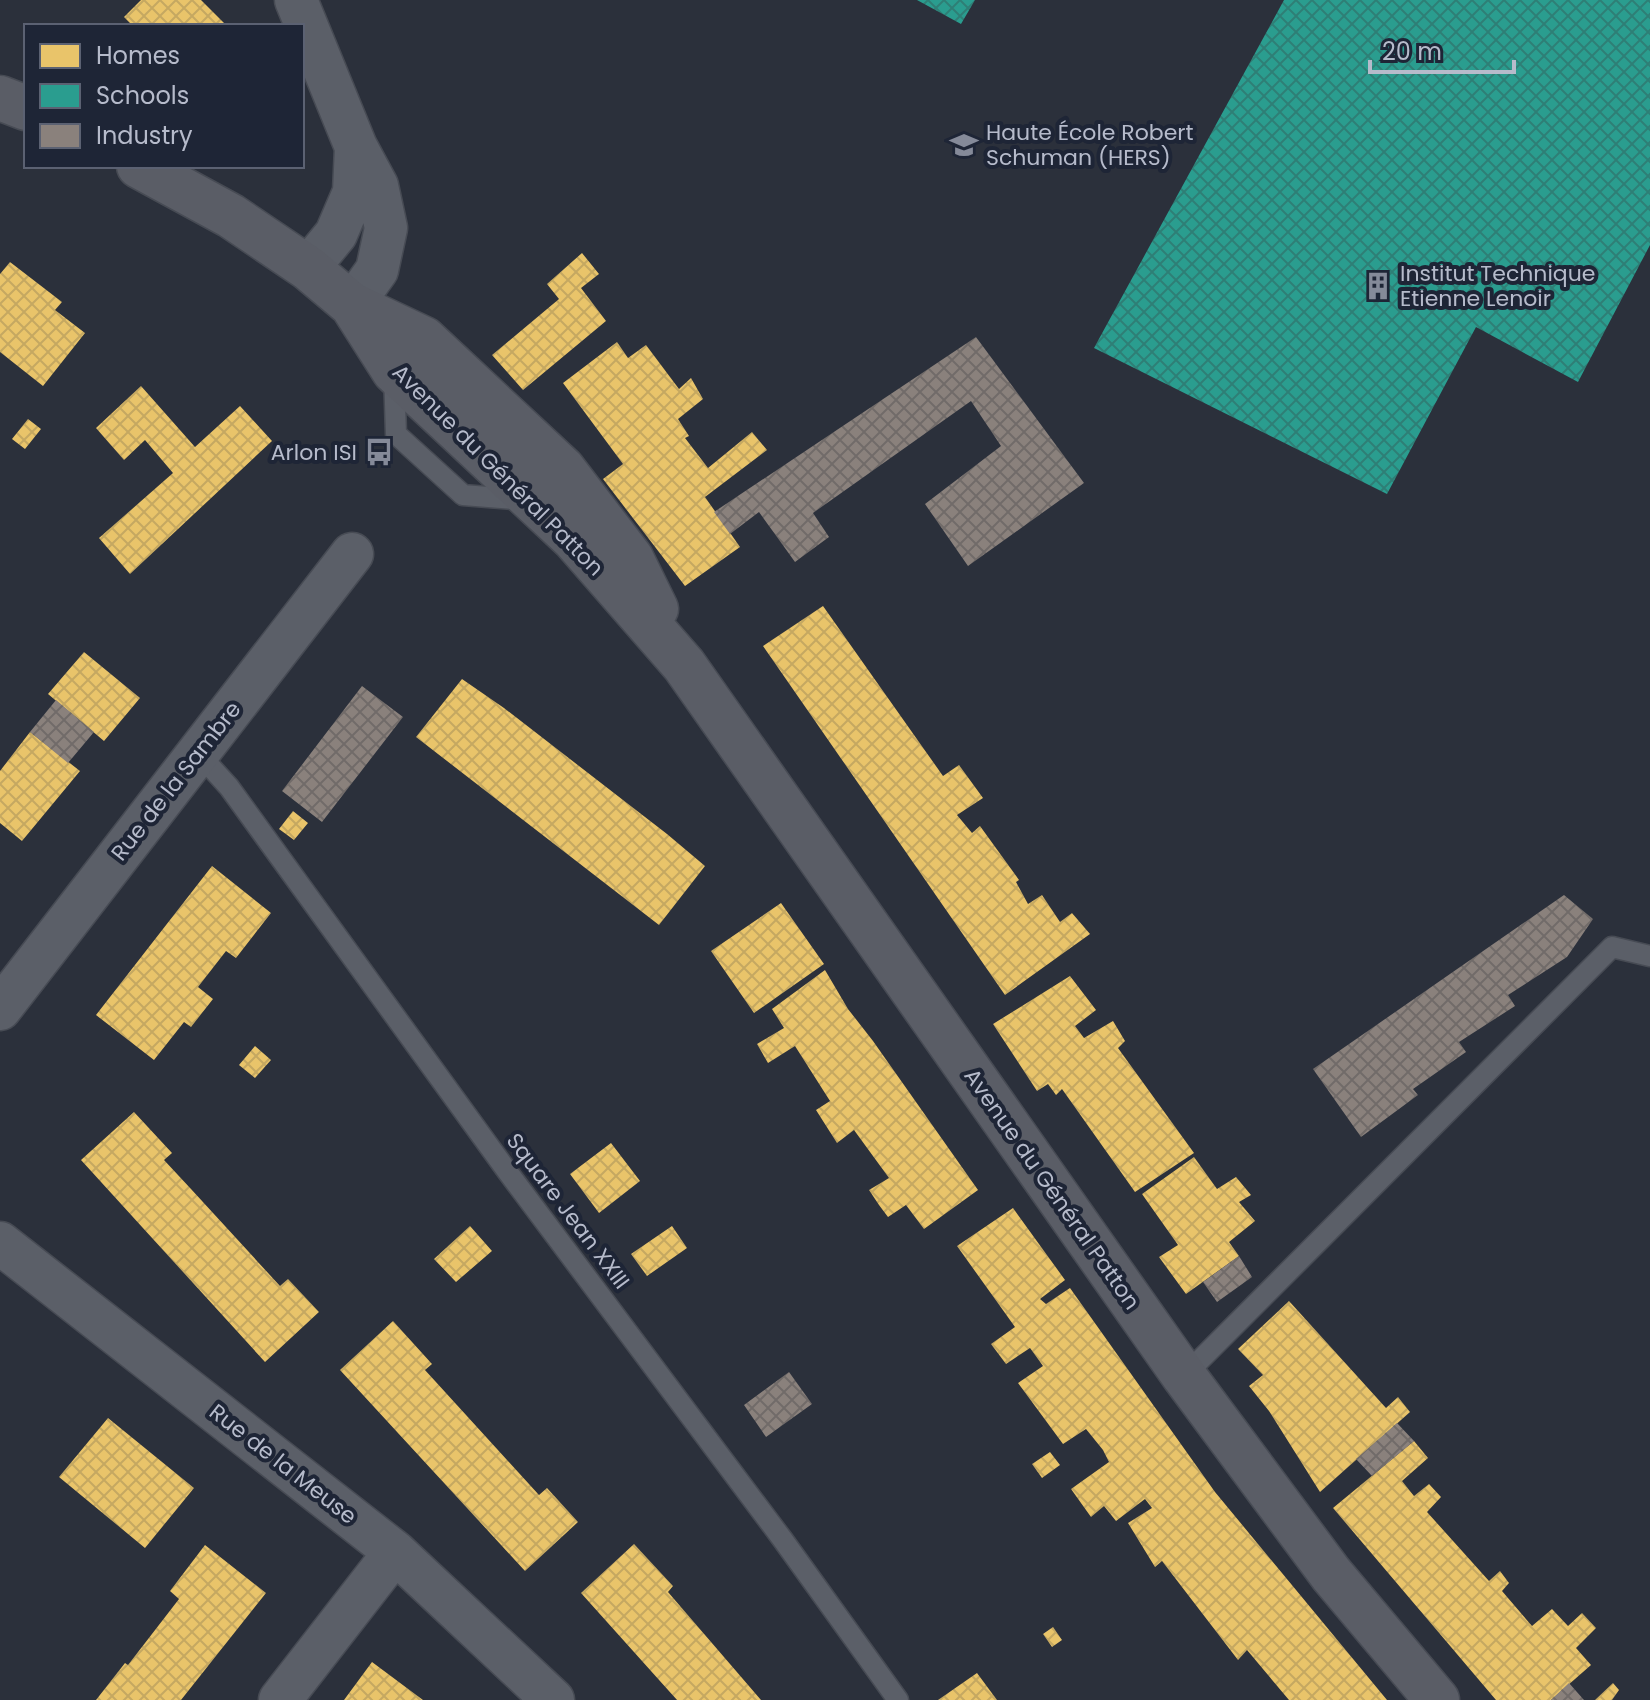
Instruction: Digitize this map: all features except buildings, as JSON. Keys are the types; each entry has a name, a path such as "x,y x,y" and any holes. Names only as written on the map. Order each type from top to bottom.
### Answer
{"main road":[{"path":"0,98 24,107"},
{"name":"Avenue du Général Patton","path":"143,168 231,216 308,268 352,305 424,339 563,469 631,558 684,665"},
{"name":"Avenue du Général Patton","path":"352,305 394,371 574,539 684,665 1184,1376 1331,1574 1437,1700"}],"street":[{"path":"296,0 356,147 377,186 386,228 377,270 352,305"},
{"path":"308,268 336,234 354,192 356,147"},
{"name":"Rue de la Sambre","path":"0,1009 352,554"},
{"name":"Rue de la Meuse","path":"0,1243 395,1552 553,1700"},
{"path":"280,1700 395,1552"}],"lane":[{"name":"Square Jean XXIII","path":"198,753 229,787 507,1171 774,1527 898,1700"},
{"path":"1184,1376 1612,947 1650,956"}],"place":[{"name":"Haute École Robert Schuman (HERS)","path":"964,145"},
{"name":"Institut Technique Etienne Lenoir","path":"1378,286"},
{"name":"Arlon ISI","path":"379,452"}]}
